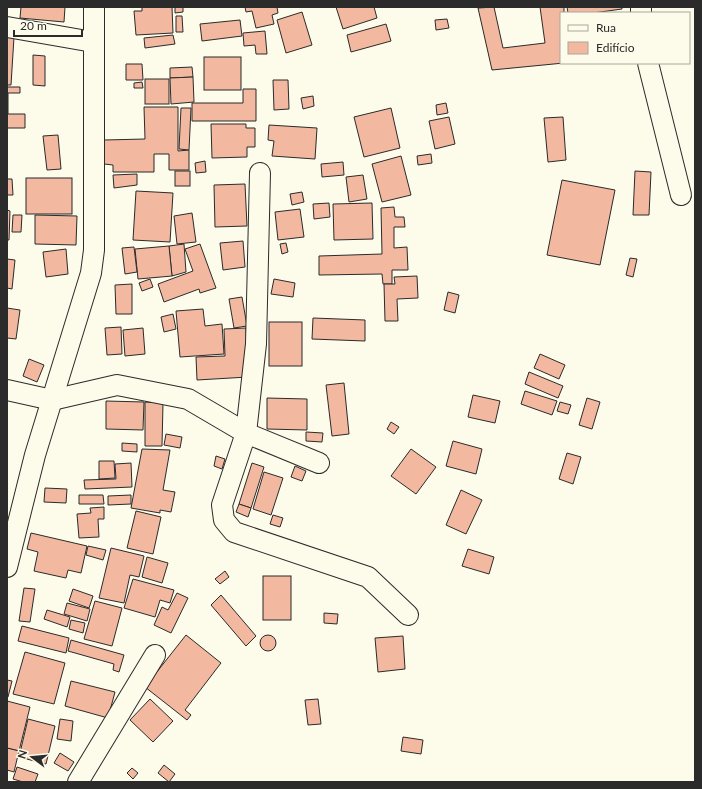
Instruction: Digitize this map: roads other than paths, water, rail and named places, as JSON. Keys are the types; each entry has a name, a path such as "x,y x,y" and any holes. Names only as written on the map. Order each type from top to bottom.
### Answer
{"street":[{"path":"7,567 35,455 91,273 94,250 94,7"},
{"path":"7,27 93,42"},
{"path":"648,64 681,195"},
{"path":"260,172 256,344 246,433 222,506 224,520 234,532 368,577 408,615"},
{"path":"7,390 52,400 117,385 188,399 246,433 319,463"},
{"path":"78,782 155,655"}]}
